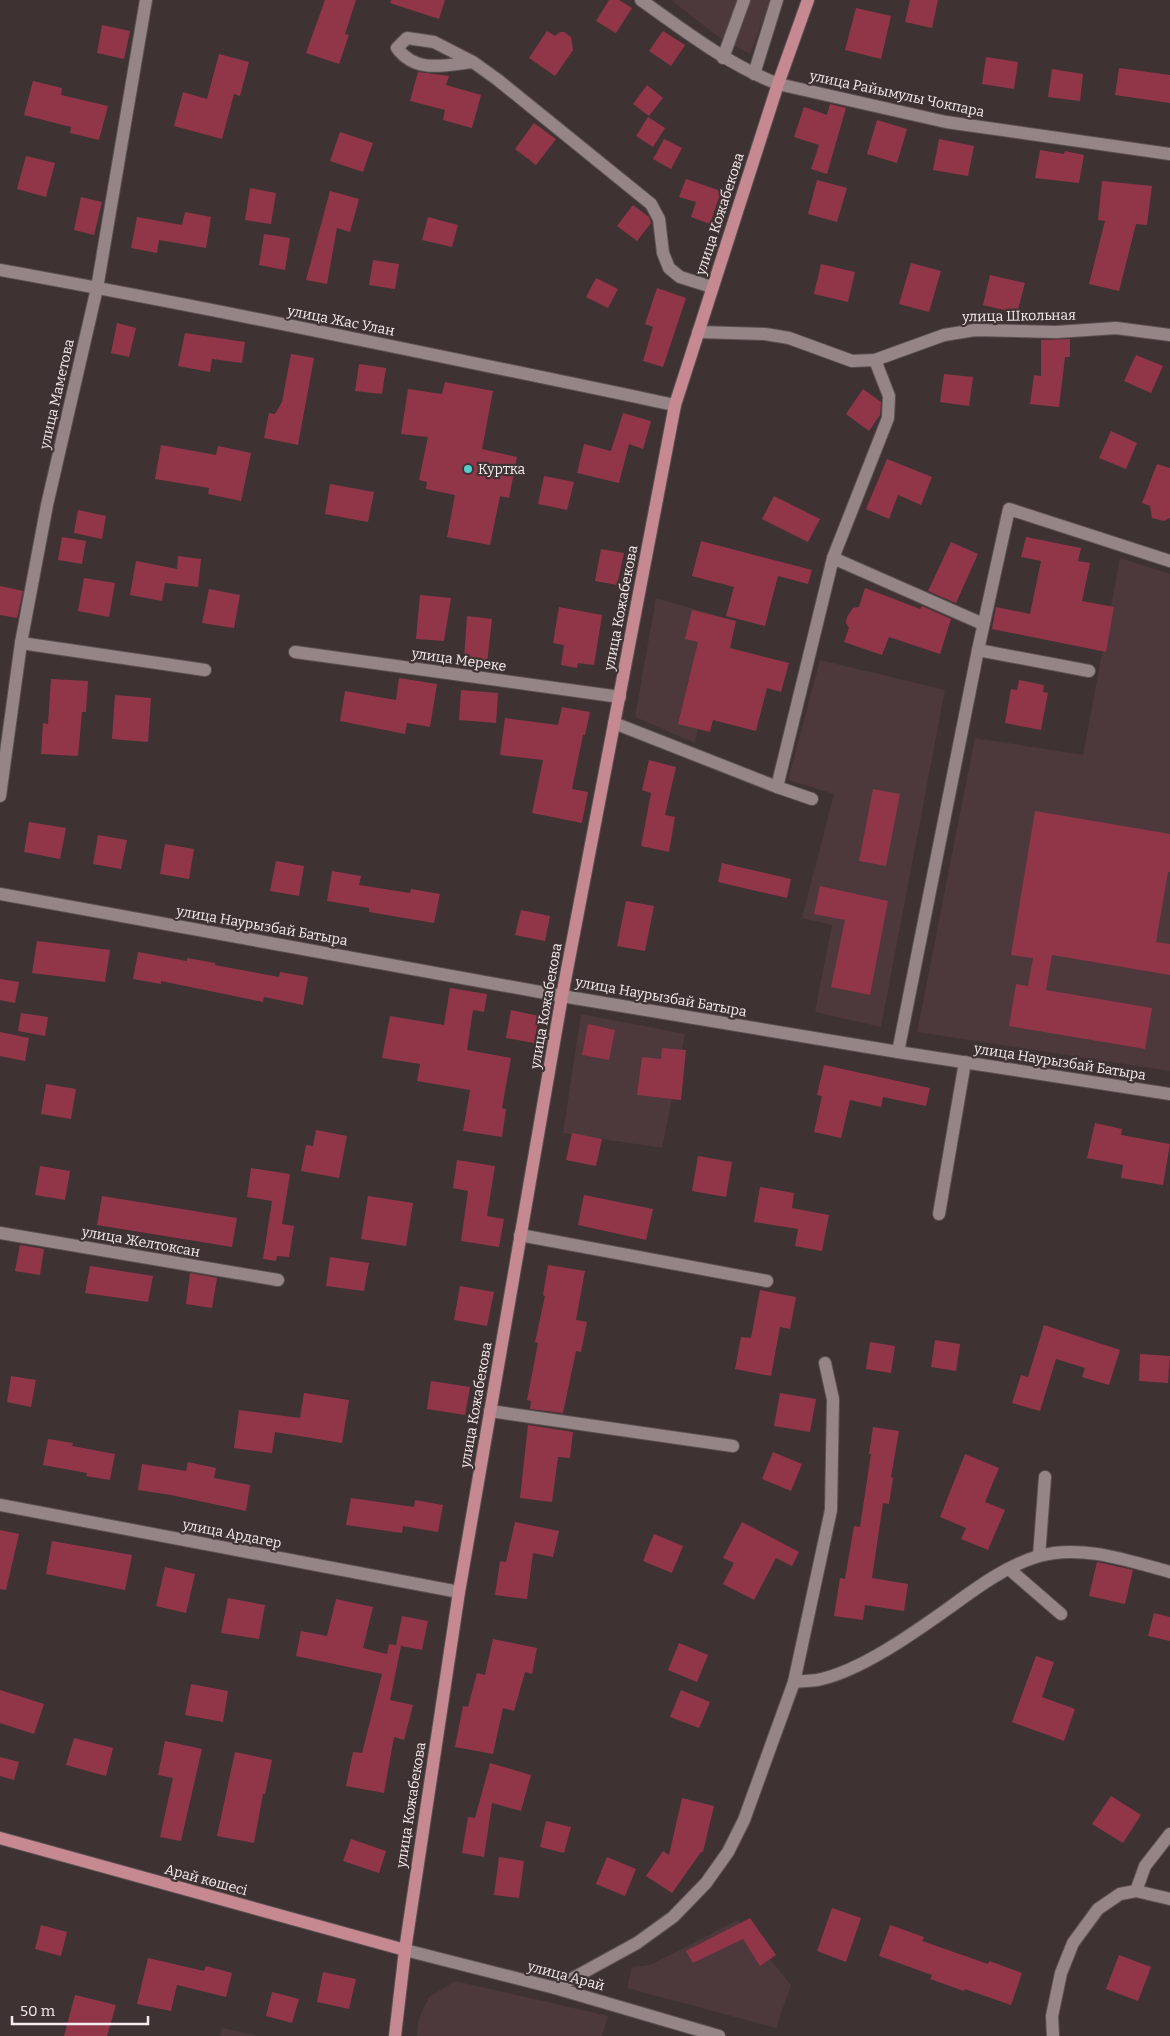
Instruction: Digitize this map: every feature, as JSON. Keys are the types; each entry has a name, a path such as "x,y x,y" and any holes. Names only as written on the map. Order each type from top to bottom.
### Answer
{"main road":[{"name":"улица Кожабекова","path":"395,2036 405,1950 459,1592 520,1234 562,996 675,405 778,84 808,0"},
{"name":"Арай көшесі","path":"0,1838 405,1950"}],"street":[{"name":"улица Маметова","path":"0,796 21,643 47,505 97,288 146,0"},
{"name":"улица Райымулы Чокпара","path":"641,0 723,58 778,84 946,122 1170,154"},
{"path":"723,58 744,0"},
{"path":"754,74 777,0"},
{"path":"473,62 428,66 406,59 397,48 407,38 434,42 473,62 498,80 651,204 659,220 663,253 669,268 680,277 712,287"},
{"name":"улица Жас Улан","path":"0,270 675,405"},
{"name":"улица Школьная","path":"698,332 765,334 789,338 852,361 875,360 944,335 975,330 1056,332 1116,328 1170,335"},
{"path":"777,787 833,558 888,418 889,396 875,360"},
{"path":"898,1052 983,624 1009,509 1170,561"},
{"path":"833,558 983,624"},
{"path":"21,643 205,670"},
{"path":"978,650 1089,671"},
{"name":"улица Мереке","path":"295,652 620,697"},
{"path":"614,723 812,799"},
{"name":"улица Наурызбай Батыра","path":"0,894 562,996 898,1052 1170,1094"},
{"path":"939,1214 965,1062"},
{"name":"улица Желтоксан","path":"0,1233 278,1280"},
{"path":"520,1234 766,1281"},
{"path":"555,1988 637,1943 673,1917 706,1883 728,1852 744,1820 794,1682 831,1510 833,1399 825,1363"},
{"path":"490,1411 733,1446"},
{"path":"1039,1556 1045,1477"},
{"name":"улица Ардагер","path":"0,1505 459,1592"},
{"path":"794,1682 818,1680 858,1665 918,1630 978,1586 1009,1569 1039,1556 1070,1552 1104,1555 1170,1572"},
{"path":"1009,1569 1060,1614"},
{"path":"1136,1891 1145,1866 1170,1834"},
{"path":"1053,2036 1052,2016 1061,1972 1073,1943 1098,1909 1120,1894 1136,1891 1170,1899"},
{"name":"улица Арай","path":"405,1950 555,1988 719,2036"}],"shaded area":[{"path":"671,0 771,0 750,54 720,38"},
{"path":"1120,558 1170,574 1170,1071 917,1032 975,738 1083,755"},
{"path":"656,598 722,617 695,743 635,717"},
{"path":"820,660 945,690 881,1027 815,1012 832,925 802,918 834,794 788,780"},
{"path":"581,1014 685,1034 662,1148 563,1133"},
{"path":"738,1920 791,1985 776,2028 627,1988 632,1967 650,1965"},
{"path":"455,1981 608,2016 602,2036 417,2036 418,2020 429,1997"},
{"path":"222,2028 259,2036 220,2036"}],"building":[{"path":"325,0 356,0 345,34 349,35 339,64 306,53"},
{"path":"391,0 445,0 439,19 390,3"},
{"path":"609,0 619,0 632,8 616,33 596,21"},
{"path":"910,0 938,0 932,28 905,22"},
{"path":"856,8 891,16 881,59 845,50"},
{"path":"102,25 130,31 124,59 97,53"},
{"path":"547,31 555,36 560,32 564,32 571,37 573,50 555,76 529,58"},
{"path":"663,31 685,45 671,66 649,51"},
{"path":"219,54 249,62 240,96 234,94 222,139 174,126 183,92 207,99"},
{"path":"986,57 1018,62 1014,89 982,84"},
{"path":"1119,68 1170,75 1170,103 1115,95"},
{"path":"1052,69 1083,74 1080,101 1048,97"},
{"path":"418,72 449,76 446,85 481,95 472,128 443,120 445,110 410,101"},
{"path":"33,81 62,88 61,95 108,106 99,140 70,133 71,127 24,115"},
{"path":"647,85 663,98 649,116 633,104"},
{"path":"830,104 846,108 827,174 811,169 819,145 794,137 804,107 827,115"},
{"path":"648,117 665,128 653,147 636,136"},
{"path":"877,120 907,129 897,163 867,154"},
{"path":"534,123 556,139 536,165 515,149"},
{"path":"340,132 373,143 363,172 330,161"},
{"path":"664,139 682,148 671,169 653,159"},
{"path":"939,139 974,146 968,176 933,170"},
{"path":"1040,150 1064,154 1065,151 1084,155 1079,183 1035,178"},
{"path":"26,156 55,163 46,197 17,189"},
{"path":"686,179 721,191 710,224 691,217 696,202 679,197"},
{"path":"817,180 847,188 837,222 808,214"},
{"path":"1102,181 1152,186 1147,225 1136,224 1119,291 1089,284 1105,221 1098,220"},
{"path":"250,188 276,193 271,224 245,220"},
{"path":"330,191 359,199 350,232 337,228 327,284 306,280"},
{"path":"81,197 102,202 94,235 74,230"},
{"path":"633,205 649,217 651,223 637,241 617,226"},
{"path":"185,212 211,217 206,248 159,240 157,253 131,248 137,217 182,225"},
{"path":"428,217 458,225 452,247 422,240"},
{"path":"264,234 290,238 285,270 259,265"},
{"path":"373,260 399,264 395,289 369,285"},
{"path":"911,263 941,271 929,312 899,304"},
{"path":"821,264 855,272 848,302 814,294"},
{"path":"990,275 1025,283 1017,313 983,305"},
{"path":"596,278 618,289 608,308 586,297"},
{"path":"657,288 686,298 663,367 643,361 653,327 645,324"},
{"path":"117,323 136,328 129,357 111,353"},
{"path":"185,333 245,342 242,363 212,359 210,372 178,366"},
{"path":"1070,339 1070,357 1065,357 1059,407 1030,404 1034,375 1041,376 1041,340"},
{"path":"291,354 314,358 298,445 264,438 269,413 275,414 282,402"},
{"path":"1136,355 1163,366 1151,393 1124,381"},
{"path":"359,364 386,368 382,394 355,391"},
{"path":"944,374 973,377 969,406 940,402"},
{"path":"445,382 493,391 482,449 517,457 509,498 500,496 490,545 447,537 455,495 426,489 427,482 419,480 428,437 401,434 408,389 442,394"},
{"path":"863,389 881,402 880,415 869,431 846,414"},
{"path":"623,413 651,421 643,449 629,444 619,483 577,473 584,444 611,451"},
{"path":"1111,431 1137,443 1126,469 1099,458"},
{"path":"161,445 216,455 218,446 251,453 241,501 208,494 209,488 155,479"},
{"path":"887,459 932,477 921,505 898,495 889,519 866,509"},
{"path":"1157,464 1170,468 1170,518 1164,521 1152,518 1150,506 1142,503"},
{"path":"544,476 574,482 567,510 538,504"},
{"path":"330,484 374,492 368,522 325,514"},
{"path":"774,496 820,519 808,542 762,519"},
{"path":"78,510 106,516 102,539 74,533"},
{"path":"62,537 86,541 82,564 58,560"},
{"path":"1026,537 1081,548 1078,561 1090,563 1082,601 1114,607 1106,652 992,629 996,607 1030,614 1041,561 1021,557"},
{"path":"701,541 812,570 808,584 778,576 765,626 726,616 734,587 692,576"},
{"path":"951,542 978,554 956,603 928,591"},
{"path":"601,549 624,553 617,585 595,581"},
{"path":"178,556 201,559 198,587 165,583 162,601 130,595 136,561 177,569"},
{"path":"84,578 115,583 109,617 78,611"},
{"path":"0,586 23,591 17,618 0,615"},
{"path":"865,588 920,609 922,606 951,619 940,654 889,637 882,655 844,642 849,628 846,623 847,617 853,608 859,607"},
{"path":"209,589 240,595 234,628 202,623"},
{"path":"420,595 451,598 444,641 416,639"},
{"path":"559,607 602,615 594,665 578,663 577,668 561,665 564,645 553,643"},
{"path":"692,610 736,621 730,648 789,663 781,692 767,688 756,731 713,720 710,732 678,724 698,642 685,639"},
{"path":"467,616 492,619 487,663 464,660"},
{"path":"399,678 437,684 430,727 407,723 405,734 340,721 345,691 396,700"},
{"path":"51,679 88,681 86,712 82,712 78,756 41,754 43,723 48,724"},
{"path":"1019,680 1044,685 1043,692 1048,693 1041,730 1005,723 1011,689 1017,690"},
{"path":"461,690 498,693 496,723 459,720"},
{"path":"115,695 151,698 148,742 112,739"},
{"path":"562,707 590,712 585,735 583,735 572,789 588,792 582,823 532,813 543,760 500,755 505,718 558,725"},
{"path":"649,760 676,767 665,815 675,817 669,852 641,846 651,793 642,790"},
{"path":"873,789 900,794 886,866 859,861"},
{"path":"1035,811 1170,834 1170,872 1168,872 1156,942 1170,944 1170,975 1052,955 1046,990 1152,1008 1145,1049 1009,1026 1016,984 1028,986 1033,958 1011,955"},
{"path":"29,822 66,828 60,859 24,852"},
{"path":"98,835 127,840 121,869 93,864"},
{"path":"165,844 194,849 189,879 160,874"},
{"path":"276,861 304,866 299,896 270,891"},
{"path":"722,863 791,879 787,898 718,882"},
{"path":"332,871 361,876 359,885 410,893 411,889 440,894 434,923 369,912 369,908 327,901"},
{"path":"820,886 888,901 870,995 831,987 845,920 814,914"},
{"path":"626,901 654,906 645,951 617,946"},
{"path":"521,910 550,916 545,941 515,935"},
{"path":"37,941 110,950 105,982 32,973"},
{"path":"138,952 187,961 187,958 279,977 280,972 308,977 303,1005 264,997 263,1002 161,981 161,984 133,979"},
{"path":"0,979 19,982 15,1003 0,1000"},
{"path":"450,988 487,994 484,1012 473,1010 467,1050 511,1058 502,1108 506,1109 502,1137 463,1131 470,1090 417,1081 420,1064 382,1058 390,1016 444,1025"},
{"path":"511,1010 539,1016 534,1043 506,1038"},
{"path":"21,1013 48,1017 45,1036 18,1031"},
{"path":"588,1024 615,1030 609,1060 582,1055"},
{"path":"0,1032 29,1038 25,1061 0,1056"},
{"path":"662,1048 686,1050 681,1100 637,1095 642,1057 661,1059"},
{"path":"824,1065 930,1088 926,1106 883,1097 881,1107 850,1100 841,1138 814,1132 822,1096 817,1095"},
{"path":"46,1084 76,1089 71,1119 41,1114"},
{"path":"1095,1123 1122,1129 1121,1135 1170,1144 1163,1185 1121,1178 1123,1165 1087,1158"},
{"path":"316,1130 347,1136 339,1178 301,1171 306,1145 313,1146"},
{"path":"572,1133 602,1139 596,1166 566,1160"},
{"path":"698,1156 732,1162 726,1197 692,1191"},
{"path":"457,1160 495,1166 487,1216 504,1219 499,1247 461,1241 468,1191 453,1188"},
{"path":"40,1166 70,1171 65,1200 35,1195"},
{"path":"251,1168 290,1174 282,1224 294,1226 289,1257 277,1256 276,1261 263,1259 272,1201 247,1197"},
{"path":"760,1187 794,1193 792,1208 829,1215 822,1251 795,1246 798,1229 754,1222"},
{"path":"584,1195 653,1209 646,1240 578,1225"},
{"path":"102,1196 237,1218 232,1247 97,1225"},
{"path":"368,1196 413,1203 406,1246 361,1239"},
{"path":"20,1245 44,1249 40,1275 15,1271"},
{"path":"330,1257 369,1263 364,1291 326,1286"},
{"path":"548,1265 585,1271 576,1320 587,1322 581,1352 576,1351 563,1413 530,1409 531,1401 527,1400 538,1343 535,1342 545,1296 543,1295"},
{"path":"90,1266 153,1276 148,1302 85,1293"},
{"path":"190,1273 217,1278 212,1308 186,1304"},
{"path":"460,1286 494,1292 487,1326 454,1320"},
{"path":"760,1290 796,1297 790,1329 780,1327 771,1376 735,1369 741,1337 751,1338"},
{"path":"1044,1325 1120,1350 1109,1385 1082,1377 1085,1368 1056,1359 1040,1411 1012,1403 1021,1375 1028,1377"},
{"path":"935,1340 960,1344 956,1371 931,1367"},
{"path":"870,1342 895,1346 891,1373 866,1369"},
{"path":"1140,1354 1170,1356 1168,1383 1139,1381"},
{"path":"11,1376 36,1380 31,1407 7,1402"},
{"path":"431,1381 470,1387 465,1415 427,1409"},
{"path":"304,1393 349,1400 342,1443 275,1432 272,1453 234,1448 239,1410 300,1418"},
{"path":"780,1393 816,1399 810,1432 774,1426"},
{"path":"528,1425 573,1432 570,1458 558,1457 552,1502 520,1498"},
{"path":"873,1427 899,1431 891,1477 893,1478 889,1504 883,1503 872,1578 908,1584 904,1611 865,1605 863,1620 834,1616 840,1578 845,1579 854,1526 860,1527"},
{"path":"48,1439 73,1443 72,1446 115,1454 110,1480 86,1476 87,1473 43,1465"},
{"path":"773,1452 802,1464 791,1491 762,1479"},
{"path":"965,1454 999,1468 985,1502 1005,1510 988,1550 961,1539 966,1528 940,1517"},
{"path":"188,1462 216,1468 214,1478 250,1485 246,1511 138,1490 142,1464 186,1471"},
{"path":"351,1498 414,1507 415,1500 443,1505 438,1532 403,1526 402,1533 346,1525"},
{"path":"515,1522 559,1531 553,1557 533,1553 527,1599 495,1595 500,1561 506,1562"},
{"path":"742,1522 799,1552 792,1566 776,1558 754,1600 723,1584 734,1563 723,1558"},
{"path":"0,1530 19,1534 6,1590 0,1589"},
{"path":"654,1534 683,1546 672,1573 643,1561"},
{"path":"52,1541 132,1555 125,1590 46,1574"},
{"path":"1097,1562 1133,1570 1125,1604 1089,1596"},
{"path":"165,1567 195,1574 186,1613 156,1606"},
{"path":"228,1598 265,1605 259,1639 221,1633"},
{"path":"336,1599 373,1607 363,1648 387,1654 389,1644 401,1646 390,1700 413,1705 404,1740 394,1737 384,1793 346,1786 353,1752 362,1753 382,1674 296,1656 301,1631 327,1636"},
{"path":"1154,1613 1170,1617 1170,1641 1148,1636"},
{"path":"402,1616 428,1621 422,1650 396,1645"},
{"path":"493,1639 537,1648 532,1674 525,1672 514,1711 503,1708 493,1754 455,1747 463,1706 468,1707 477,1673 485,1675"},
{"path":"679,1643 708,1655 697,1682 668,1670"},
{"path":"1036,1656 1054,1662 1042,1697 1075,1709 1064,1741 1012,1722"},
{"path":"191,1684 228,1691 223,1722 185,1715"},
{"path":"0,1690 44,1704 34,1734 0,1723"},
{"path":"681,1690 710,1702 699,1728 670,1717"},
{"path":"74,1738 113,1748 106,1776 66,1765"},
{"path":"165,1741 202,1749 181,1841 160,1837 173,1778 158,1775"},
{"path":"235,1752 272,1760 265,1794 263,1794 254,1843 217,1836"},
{"path":"0,1757 19,1762 14,1780 0,1776"},
{"path":"490,1763 531,1775 521,1811 492,1803 484,1857 462,1853 468,1817 475,1818"},
{"path":"1111,1796 1141,1815 1123,1843 1092,1824"},
{"path":"682,1798 714,1806 703,1852 701,1852 672,1893 646,1876 663,1851 669,1855"},
{"path":"546,1821 571,1827 564,1853 540,1847"},
{"path":"351,1839 386,1851 379,1873 343,1861"},
{"path":"499,1857 524,1861 519,1898 494,1895"},
{"path":"607,1857 636,1869 625,1896 596,1884"},
{"path":"832,1908 861,1918 846,1962 817,1951"},
{"path":"750,1918 776,1955 760,1966 743,1939 693,1963 686,1951"},
{"path":"41,1925 67,1932 61,1956 35,1949"},
{"path":"890,1925 924,1937 922,1941 988,1964 989,1961 1022,1973 1011,2005 930,1979 932,1975 879,1956"},
{"path":"1119,1955 1151,1967 1138,2001 1106,1989"},
{"path":"148,1958 204,1971 206,1966 232,1973 226,1997 177,1985 171,2011 137,2004"},
{"path":"323,1972 356,1979 349,2009 317,2002"},
{"path":"272,1992 299,1999 292,2023 266,2016"},
{"path":"75,1995 116,2005 107,2036 64,2036"}],"place":[{"name":"Куртка","path":"468,469"}]}
